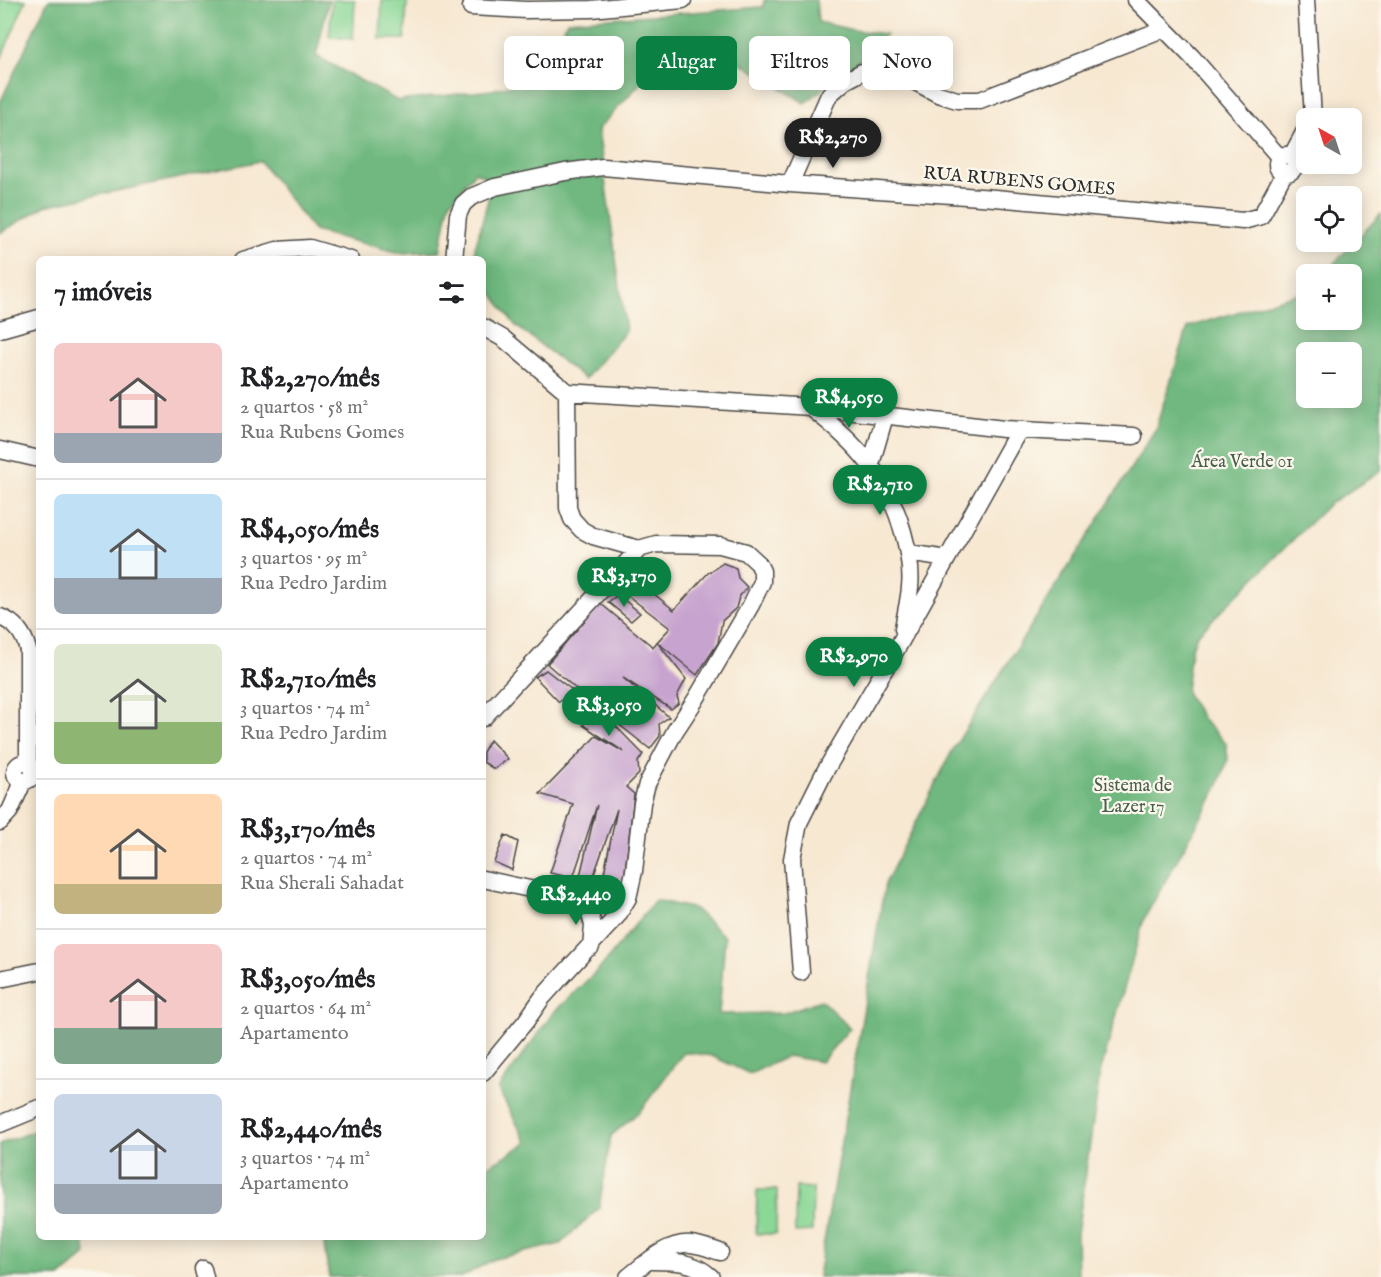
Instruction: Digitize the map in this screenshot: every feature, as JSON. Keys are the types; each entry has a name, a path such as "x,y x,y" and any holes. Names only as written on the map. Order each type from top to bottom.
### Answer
{"street":[{"path":"471,7 526,10 591,9 683,0"},
{"path":"1136,0 1191,57 1285,162"},
{"path":"1306,0 1312,108"},
{"path":"790,184 829,95 845,81 862,72 877,69 895,71 938,94 957,100 980,100 1163,29"},
{"name":"RUA RUBENS GOMES","path":"454,256 458,215 463,204 481,191 565,172 603,167 790,184 995,198 1243,221 1261,216 1285,162 1296,145"},
{"path":"257,256 277,250 310,248 337,256"},
{"path":"0,329 36,319"},
{"path":"486,329 504,339 567,392 811,407 1019,430 1134,436"},
{"path":"567,392 566,494 572,519 582,530 593,536 639,549"},
{"path":"811,407 838,428 871,464 898,512 909,553 910,586 900,643"},
{"path":"871,464 885,416"},
{"path":"801,972 792,859 799,823 824,772 900,643 1019,430"},
{"path":"0,450 36,458"},
{"path":"486,715 639,549 656,544 720,544 753,557 762,571 762,582 751,605 701,692 675,731 647,784 642,803 636,861 628,898 618,915 542,998 526,1022 486,1069"},
{"path":"909,553 947,559"},
{"path":"0,617 16,627 24,637 28,650 23,771 10,811 0,822"},
{"path":"486,880 586,901 628,898"},
{"path":"586,901 593,925 590,947"},
{"path":"0,980 36,972"},
{"path":"0,1124 36,1109"},
{"path":"628,1277 664,1250 678,1244 693,1244 720,1252"},
{"path":"648,1261 680,1261 694,1265 711,1277"}],"green space":[{"path":"0,0 26,0 0,61"},
{"path":"48,0 329,0 316,56 398,101 504,87 504,90 624,90 624,36 561,36 567,21 763,7 764,0 816,0 818,22 886,34 884,36 862,36 862,58 850,67 850,36 749,36 749,68 737,60 737,36 636,36 636,88 598,129 626,331 585,379 515,325 486,285 486,256 476,256 475,248 493,181 475,172 449,204 440,251 400,253 314,231 260,161 45,206 0,233 0,103"},
{"path":"332,0 355,0 353,39 329,37"},
{"path":"382,0 407,0 405,39 380,39"},
{"path":"784,90 821,90 805,103"},
{"name":"Área Verde 01","path":"1381,214 1381,471 1329,504 1197,635 1191,650 1186,692 1203,720 1226,743 1228,759 1218,787 1144,919 1100,1073 1077,1234 1078,1277 818,1277 885,884 953,749 1155,430 1188,327 1296,294 1296,330 1362,330 1362,264 1334,264 1345,252 1362,252 1362,234"},
{"path":"655,900 695,909 725,937 719,1014 784,1013 821,1000 850,1028 821,1062 788,1056 750,1074 712,1056 684,1052 640,1111 611,1136 599,1208 560,1244 494,1259 462,1277 329,1277 323,1240 486,1240 486,1167 527,1143 498,1089 553,1013 602,966"},
{"path":"36,1130 36,1240 84,1240 86,1255 60,1277 0,1277 0,1144"},
{"path":"796,1187 813,1188 812,1231 795,1232"},
{"path":"757,1190 777,1190 776,1234 756,1234"}],"building":[{"path":"723,563 736,568 738,578 747,587 739,597 736,608 722,621 718,643 697,675 657,642 670,628 615,586 628,573 674,610 708,573"},
{"path":"618,595 640,613 631,621 608,602"},
{"path":"600,603 653,647 657,642 686,679 677,696 679,703 671,709 623,678 669,717 659,724 660,736 650,749 547,664"},
{"path":"546,670 572,690 559,702 535,677"},
{"path":"598,708 643,754 638,762 639,774 626,787 634,794 624,880 614,882 603,878 617,809 591,883 579,880 597,805 573,878 550,873 573,804 540,794 596,736 624,752 583,725"},
{"path":"490,740 508,759 494,769 486,764 486,747"},
{"path":"505,835 518,842 512,870 494,862"}],"park label":[{"name":"Sistema de Lazer 17","path":"1133,796"}]}
